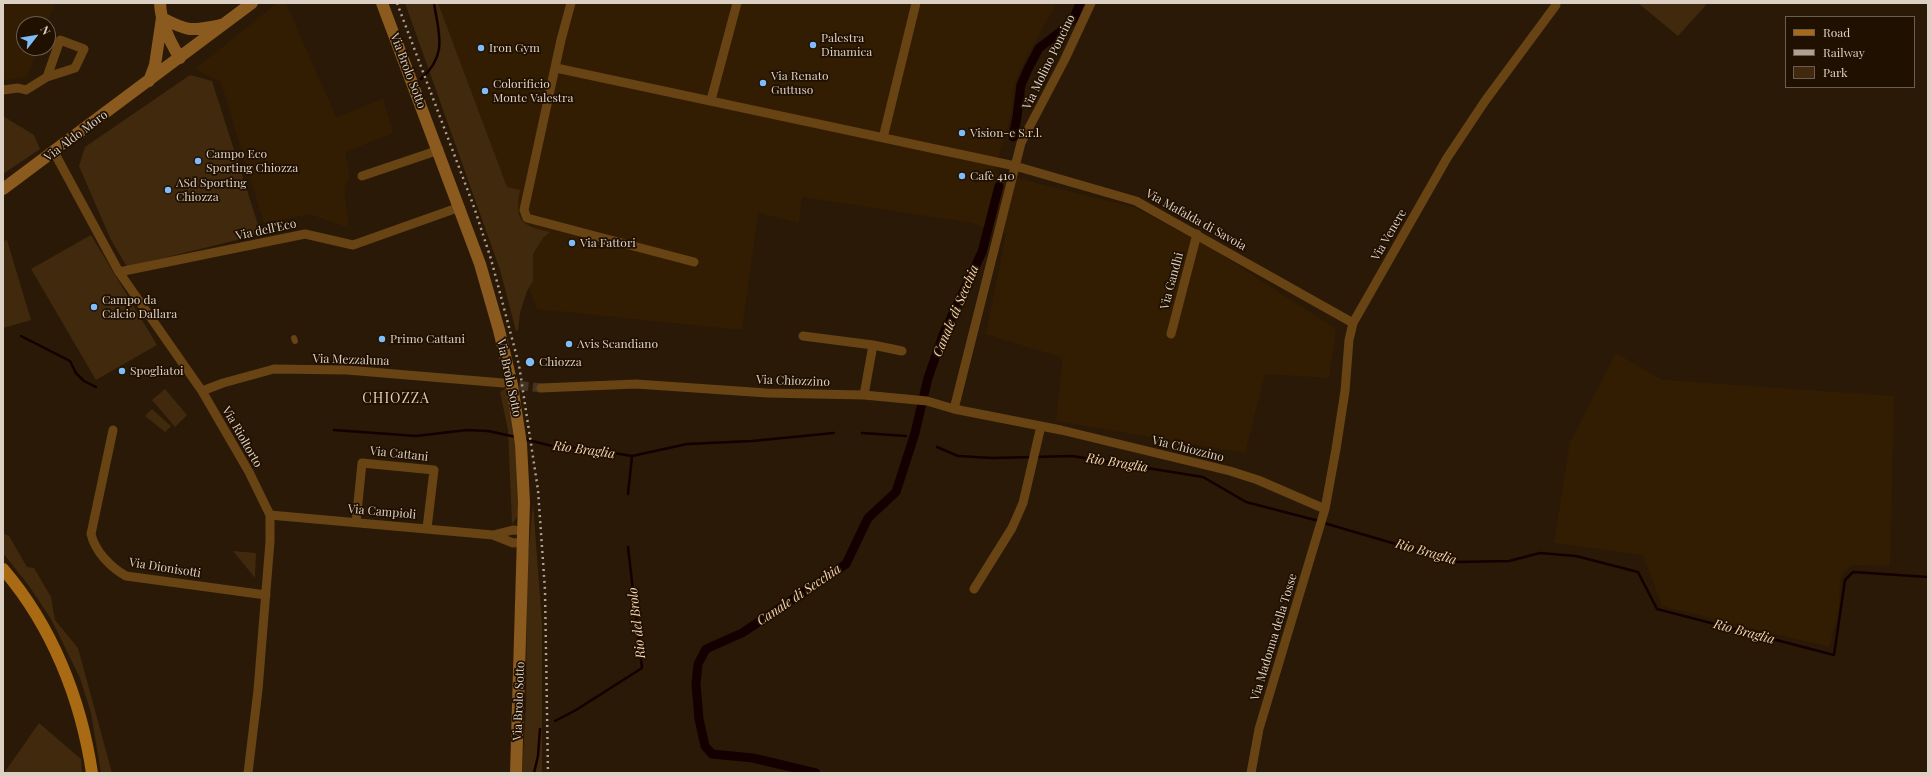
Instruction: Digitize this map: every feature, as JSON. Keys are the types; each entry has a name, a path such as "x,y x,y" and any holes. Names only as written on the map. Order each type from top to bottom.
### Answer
{"main road":[{"path":"148,81 155,65 162,18 160,3"},
{"name":"Via Aldo Moro","path":"3,189 252,3"},
{"name":"Via Brolo Sotto","path":"382,3 460,207 480,264 499,330 512,384 521,438 524,513 522,536 516,773"},
{"path":"162,18 172,30 179,47 180,58"},
{"name":"Via Aldo Moro","path":"162,18 183,29 193,30 223,24"},
{"path":"3,569 28,602 61,662 81,718 92,773"}],"street":[{"path":"572,3 525,203 524,215 527,218 562,228 694,262"},
{"path":"711,100 737,3"},
{"path":"884,138 916,3"},
{"name":"Via Molino Poncino","path":"954,409 1021,143 1065,59 1091,3"},
{"name":"Via Venere","path":"1324,513 1336,449 1349,340 1354,322 1447,158 1485,101 1556,5"},
{"path":"3,90 18,88 26,90 47,77 75,68 84,49 60,40 47,77"},
{"path":"556,68 1015,166"},
{"path":"362,176 438,150"},
{"name":"Via Rioltorto","path":"54,152 119,272 202,391 249,472 270,515 270,541 258,690 248,773"},
{"name":"Via Mafalda di Savoia","path":"1015,166 1136,201 1354,322"},
{"name":"Via dell'Eco","path":"119,272 304,234 353,245 460,207"},
{"name":"Via Gandhi","path":"1171,334 1197,234"},
{"path":"802,336 873,345 902,351"},
{"path":"864,395 873,345"},
{"name":"Via Mezzaluna","path":"202,391 223,383 274,369 347,370 502,384"},
{"name":"Via Chiozzino","path":"541,388 636,384 768,393 864,395 923,401 954,409 1041,426 1230,471 1270,485 1324,513"},
{"path":"974,590 1012,528 1023,503 1041,426"},
{"name":"Via Dionisotti","path":"113,430 91,534 93,543 106,560 119,572 126,576 266,595"},
{"name":"Via Cattani","path":"356,522 362,463 434,470 428,528"},
{"path":"522,559 505,536 524,513"},
{"name":"Via Madonna della Tosse","path":"1251,773 1259,729 1324,513"},
{"name":"Via Campioli","path":"270,515 493,535 522,536"}],"shaded area":[{"path":"3,3 55,3 50,16 16,16 16,56 35,56 27,77 3,80"},
{"path":"277,3 286,3 336,117 383,99 393,133 345,152 350,178 344,188 349,228 309,214 264,224 221,82 195,69"},
{"path":"416,3 1057,3 1027,56 1014,84 1011,115 994,172 1136,208 1214,250 1336,329 1329,378 1265,374 1245,453 1056,421 1063,358 986,334 1006,234 972,223 802,197 799,223 758,213 742,330 537,309"},
{"path":"1616,353 1662,380 1894,396 1890,566 1852,565 1844,572 1840,581 1839,611 1829,647 1662,606 1643,555 1554,543 1570,442"}],"green space":[{"path":"405,3 438,3 507,187 520,190 518,200 519,215 526,224 540,230 550,232 543,238 533,254 533,281 527,291 520,313 518,330 516,331 500,270"},
{"path":"1638,3 1704,3 1706,5 1678,36"},
{"name":"ASd Sporting Chiozza","path":"190,75 212,81 261,234 127,267 111,240 79,166 85,147"},
{"path":"3,116 34,135 40,149 3,174"},
{"name":"Campo da Calcio Dallara","path":"91,235 157,345 96,380 31,269"},
{"path":"7,240 31,320 3,328 3,241"},
{"path":"506,388 518,443 519,515 512,524 508,430 500,392"},
{"path":"165,389 187,415 175,427 152,400"},
{"path":"152,409 171,426 165,432 145,416"},
{"path":"533,504 542,623 542,773 522,773 526,706 527,566"},
{"path":"3,533 9,536 27,567 34,568 51,597 55,620 78,648 112,773 101,773 91,713 80,678 51,619 29,586 3,553"},
{"path":"233,551 256,553 255,578"},
{"path":"39,723 81,759 82,773 4,773"}],"waterway":[{"path":"421,79 430,70 435,61 440,44 434,3"},
{"name":"Canale di Secchia","path":"1013,137 1021,85 1028,69 1039,48 1064,29 1074,18 1080,3"},
{"name":"Canale di Secchia","path":"816,773 753,758 712,754 705,746 699,719 696,684 698,664 706,649 742,633 846,564 868,518 896,492 915,433 928,378 943,335 982,252 999,186"},
{"name":"Rio Braglia","path":"21,336 70,361 76,373 84,381 96,387"},
{"name":"Rio Braglia","path":"334,430 416,436 467,430 488,431 516,437"},
{"name":"Rio Braglia","path":"524,439 552,446 589,449 632,456 687,444 752,441 834,433"},
{"name":"Rio Braglia","path":"862,433 906,436"},
{"name":"Rio Braglia","path":"937,447 958,456 993,458 1072,456 1203,477 1246,502 1319,521"},
{"name":"Rio del Brolo","path":"628,494 632,456"},
{"name":"Rio Braglia","path":"1324,523 1457,562 1509,561 1540,553 1576,556 1638,572 1657,609 1834,655 1845,580 1853,572 1928,577"},
{"name":"Rio del Brolo","path":"555,721 576,710 642,668 628,547"},
{"name":"Rio del Brolo","path":"534,773 538,756 540,729"}],"tunnel":[{"path":"506,384 541,388"}],"railway":[{"path":"397,3 474,207 491,259 519,365 538,490 545,590 548,773"}],"place":[{"name":"Palestra Dinamica","path":"813,45"},
{"name":"Iron Gym","path":"481,48"},
{"name":"Via Renato Guttuso","path":"763,83"},
{"name":"Colorificio Monte Valestra","path":"485,91"},
{"name":"Vision-e S.r.l.","path":"962,133"},
{"name":"Campo Eco Sporting Chiozza","path":"198,161"},
{"name":"Cafè 410","path":"962,176"},
{"name":"ASd Sporting Chiozza","path":"168,190"},
{"name":"Via Fattori","path":"572,243"},
{"name":"Campo da Calcio Dallara","path":"94,307"},
{"name":"Primo Cattani","path":"382,339"},
{"name":"Avis Scandiano","path":"569,344"},
{"name":"Chiozza","path":"530,362"},
{"name":"Spogliatoi","path":"122,371"}],"district":[{"name":"CHIOZZA","path":"396,399"}]}
